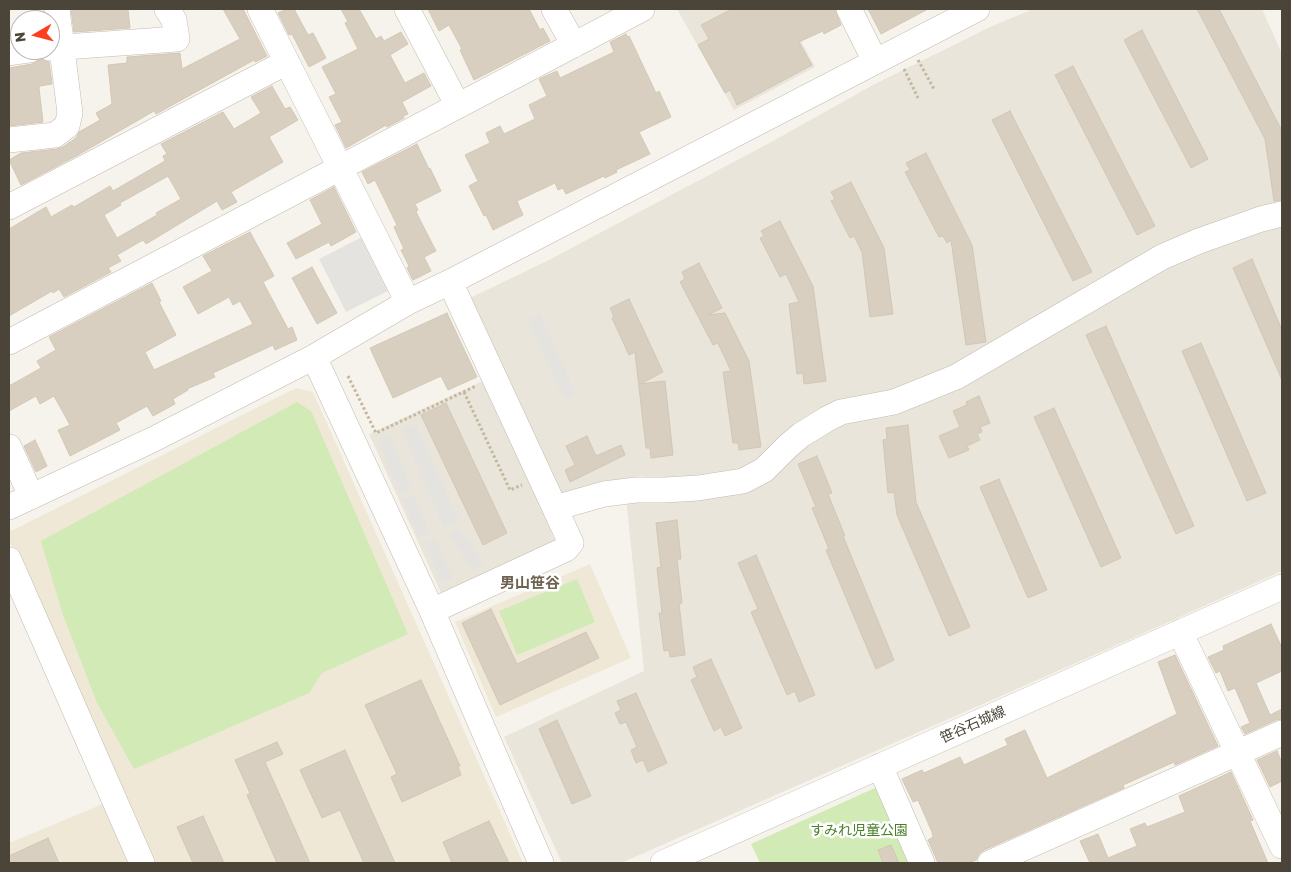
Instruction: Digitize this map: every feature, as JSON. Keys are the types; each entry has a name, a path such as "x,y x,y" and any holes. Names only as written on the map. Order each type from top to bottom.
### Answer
{"street":[{"path":"60,47 178,39 174,20 167,9"},
{"path":"260,9 408,302"},
{"path":"407,9 458,106"},
{"path":"554,9 574,45"},
{"path":"9,342 642,9"},
{"path":"849,9 875,62"},
{"path":"9,507 152,440 314,357 408,302 977,9"},
{"path":"9,140 55,135 67,126 70,113 58,60"},
{"path":"9,207 287,62"},
{"path":"555,508 604,494 636,490 698,488 743,481 764,470 788,446 807,431 841,412 894,402 956,377 1162,257 1198,241 1261,219 1282,214"},
{"path":"432,610 566,549 571,543 450,282"},
{"path":"314,357 432,610 541,863"},
{"path":"9,447 31,496"},
{"path":"9,560 142,863"},
{"name":"笹谷石城線","path":"663,863 1282,587"},
{"path":"1180,632 1239,752 1282,846"},
{"path":"990,863 1282,733"},
{"path":"880,766 922,863"}],"path":[{"path":"914,53 934,89"},
{"path":"900,61 918,98"},
{"path":"346,374 376,433 494,377"},
{"path":"464,392 510,490 540,476"}],"shaded area":[{"path":"677,9 784,9 815,67 734,110"},
{"path":"1033,9 1262,9 1282,54 1282,208 1003,341 742,473 663,481 642,476 576,492 540,504 556,544 442,595 369,434 504,371 470,298 547,261 773,141 873,85 990,27"},
{"path":"1282,220 1282,571 621,863 562,863 504,737 644,671 626,498 700,498 805,442 1138,277"},
{"path":"368,234 396,287 346,312 319,259"},
{"path":"540,314 576,394 565,400 528,320"},
{"path":"296,388 313,392 523,863 156,863 9,540 9,532"},
{"path":"416,424 459,521 444,528 402,430"},
{"path":"389,435 411,488 400,493 377,440"},
{"path":"414,495 430,533 419,538 403,499"},
{"path":"459,528 483,562 473,570 449,535"},
{"path":"436,539 453,578 441,583 425,544"},
{"path":"590,564 631,658 496,717 455,622"},
{"path":"105,803 132,863 9,863 9,843"}],"green space":[{"path":"297,402 311,411 408,634 322,673 309,693 134,769 97,703 62,612 41,541"},
{"path":"577,579 595,622 517,655 499,611"},
{"name":"すみれ児童公園","path":"877,787 911,863 760,863 751,844"}],"building":[{"path":"71,9 128,9 130,28 74,32"},
{"path":"223,9 243,9 267,56 255,62 254,60 156,114 154,111 21,185 9,160 21,153 63,147 76,138 79,132 100,120 96,113 112,104 108,65 127,63 127,57 180,53 182,69 240,39"},
{"path":"287,9 294,9 308,35 313,33 326,58 309,67 292,34 289,35 278,13"},
{"path":"341,9 359,9 376,39 381,36 384,41 401,32 408,44 390,55 405,83 424,73 431,86 402,102 408,114 403,116 404,118 387,127 386,125 346,148 335,125 342,122 329,97 336,94 322,67 358,49 345,23 348,22"},
{"path":"428,9 529,9 540,30 543,28 550,41 474,80 460,50 462,49 449,25 439,31"},
{"path":"732,9 835,9 841,25 824,34 823,31 799,42 812,65 737,105 730,90 725,93 698,45 709,39 701,25"},
{"path":"868,9 928,9 881,34"},
{"path":"1197,9 1219,9 1282,131 1282,200 1274,201 1265,139"},
{"path":"1142,30 1208,159 1191,168 1124,40"},
{"path":"626,34 627,37 629,36 656,93 659,91 671,117 639,132 650,154 616,170 617,172 605,178 604,176 566,194 563,188 558,190 555,183 517,201 523,215 493,230 469,186 478,181 465,155 490,143 486,133 500,126 504,134 535,119 529,105 547,96 539,79 557,71 560,78 614,52 610,42"},
{"path":"39,60 49,62 52,84 40,86 39,88 43,122 9,126 9,68 32,64"},
{"path":"1073,66 1155,226 1137,235 1055,75"},
{"path":"272,86 285,109 290,107 298,120 269,137 283,162 231,192 237,202 222,210 217,201 146,244 143,240 117,255 121,261 108,268 111,272 64,297 59,289 53,293 52,291 9,316 9,229 46,207 51,217 72,205 74,207 110,186 113,191 165,161 163,156 167,154 161,144 223,112 234,129 261,113 251,97","holes":["168,176 181,199 117,238 104,215 121,205 120,203"]},
{"path":"1010,111 1092,272 1073,281 992,120"},
{"path":"417,144 441,191 415,204 418,210 416,212 436,251 424,257 431,271 413,280 401,250 404,249 394,227 397,225 375,180 368,184 362,172"},
{"path":"926,153 972,245 986,342 966,345 951,240 947,243 943,236 939,237 905,172 910,170 906,163"},
{"path":"851,182 884,248 893,314 870,317 862,252 854,236 850,238 831,201 835,199 831,192"},
{"path":"334,187 356,232 331,246 329,242 296,259 287,243 322,224 310,200"},
{"path":"780,221 813,286 826,381 804,384 803,373 797,374 789,304 799,302 786,274 780,277 760,238 764,236 761,231"},
{"path":"250,232 274,276 263,282 288,329 292,327 297,340 275,350 273,345 213,373 215,377 187,389 173,399 175,404 153,416 147,406 116,423 120,430 70,456 58,430 70,425 54,396 40,404 36,396 9,411 9,386 41,368 37,361 56,350 49,337 152,283 161,301 159,302 176,335 145,352 154,370 253,324 240,301 233,305 229,297 198,314 183,287 212,271 203,256"},
{"path":"1252,259 1282,330 1282,380 1233,268"},
{"path":"699,263 722,308 708,315 725,313 749,361 761,447 739,450 738,443 733,443 723,372 731,371 718,343 713,345 680,282 685,279 682,272"},
{"path":"312,267 337,313 317,324 292,278"},
{"path":"629,299 663,372 640,384 665,381 673,455 651,458 650,448 646,448 635,352 629,355 612,318 614,317 610,308"},
{"path":"447,313 477,377 448,390 441,376 393,398 370,348"},
{"path":"1106,326 1194,526 1176,534 1086,335"},
{"path":"1201,343 1266,493 1247,501 1182,351"},
{"path":"979,396 990,423 980,427 982,432 977,434 980,440 967,446 969,450 949,458 939,436 960,427 953,411 967,405 966,402"},
{"path":"446,403 507,533 483,545 421,415"},
{"path":"1054,408 1121,558 1101,567 1034,417"},
{"path":"908,425 916,502 970,627 949,636 897,515 894,492 888,493 883,440 887,439 886,428"},
{"path":"587,436 596,456 621,445 625,455 570,482 565,470 575,465 566,446"},
{"path":"35,440 47,466 36,472 24,446"},
{"path":"817,456 832,493 828,494 845,536 843,536 894,660 876,669 826,550 829,549 812,508 816,507 798,464"},
{"path":"999,479 1047,590 1028,598 980,487"},
{"path":"677,520 681,559 677,559 682,603 679,604 685,655 670,657 669,650 664,651 659,613 662,613 657,568 661,567 656,523"},
{"path":"756,555 815,695 799,702 795,691 787,695 751,612 758,609 738,563"},
{"path":"491,609 517,664 586,632 599,658 500,705 462,623"},
{"path":"1271,624 1282,648 1282,671 1256,683 1270,715 1282,709 1282,719 1245,734 1241,727 1250,723 1235,688 1228,691 1220,671 1216,673 1208,657 1224,650 1223,646"},
{"path":"1175,655 1218,746 1175,765 1174,762 1123,785 1124,788 984,850 976,860 969,863 938,863 928,840 933,837 932,832 918,800 913,802 902,779 922,770 924,773 960,757 964,765 1008,745 1005,739 1025,730 1047,778 1177,714 1158,662"},
{"path":"711,659 742,728 725,736 721,727 714,731 691,680 697,677 693,667"},
{"path":"421,680 460,766 458,767 461,775 402,802 391,777 397,774 365,705"},
{"path":"636,693 667,763 648,772 643,760 636,763 631,750 637,747 626,722 620,724 615,713 621,710 617,701"},
{"path":"557,720 591,796 572,804 539,729"},
{"path":"277,742 283,754 265,762 310,863 277,863 247,795 250,793 235,760"},
{"path":"345,750 395,863 364,863 340,810 322,818 300,770"},
{"path":"1277,751 1282,763 1282,781 1270,787 1257,760"},
{"path":"1231,772 1253,820 1250,821 1268,863 1090,863 1080,841 1098,834 1108,858 1137,846 1130,829 1145,823 1147,827 1185,812 1179,796"},
{"path":"203,816 224,863 193,863 177,827"},
{"path":"489,821 509,863 452,863 443,842"},
{"path":"48,838 59,863 9,863 9,856"},
{"path":"891,845 899,863 883,863 878,850"}],"district":[{"name":"男山笹谷","path":"530,584"}]}
